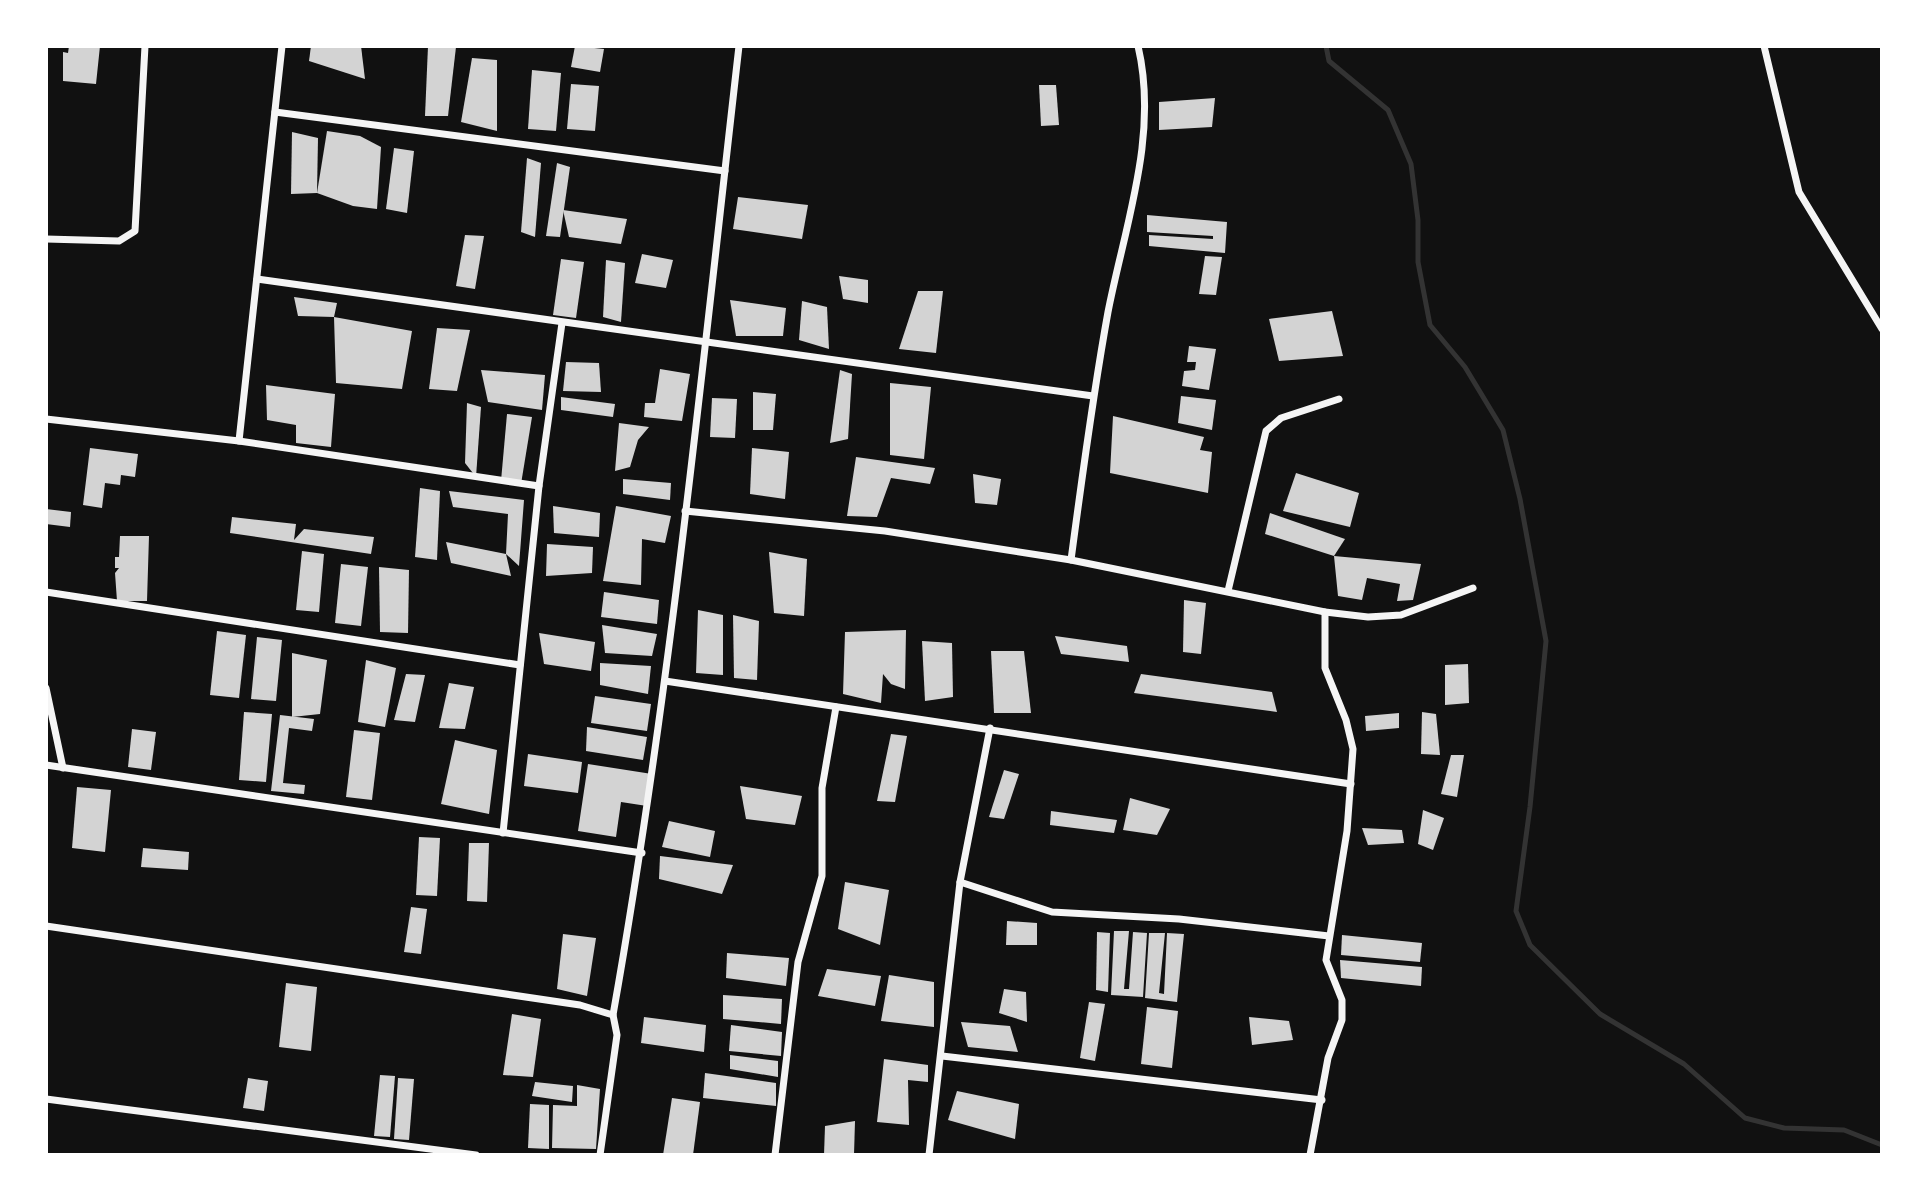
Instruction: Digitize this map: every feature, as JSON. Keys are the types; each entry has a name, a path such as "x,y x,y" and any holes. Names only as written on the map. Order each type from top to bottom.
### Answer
{"street":[{"path":"46,239 119,241 135,231 145,46"},
{"path":"239,441 282,46"},
{"path":"600,1155 617,1035 613,1015 642,853 665,681 739,46"},
{"path":"1071,560 1093,396 1120,249 1137,190 1143,139 1138,46"},
{"path":"1764,46 1799,192 1882,329"},
{"path":"275,112 725,171"},
{"path":"257,279 1093,396"},
{"path":"503,833 539,486 562,323"},
{"path":"1228,591 1266,431 1281,418 1339,399"},
{"path":"46,419 239,441 539,486"},
{"path":"685,511 885,531 1071,560 1325,612 1368,617 1401,615 1473,588"},
{"path":"46,592 520,665"},
{"path":"1310,1155 1328,1058 1342,1020 1342,1000 1326,960 1342,869 1353,749 1346,720 1325,668 1325,612"},
{"path":"665,681 1351,784"},
{"path":"46,688 63,768"},
{"path":"775,1155 798,962 822,876 822,788 836,707"},
{"path":"929,1155 960,882 990,728"},
{"path":"46,765 642,853"},
{"path":"960,882 1052,912 1179,919 1329,936"},
{"path":"46,926 580,1005 613,1015"},
{"path":"942,1056 1322,1100"},
{"path":"46,1099 476,1155"}],"building":[{"path":"69,46 100,46 96,84 63,81 63,52 68,53"},
{"path":"311,46 361,46 365,79 309,61"},
{"path":"428,46 456,47 448,116 425,116"},
{"path":"575,46 604,49 600,72 571,67"},
{"path":"472,58 497,60 497,131 461,122"},
{"path":"532,70 561,73 556,131 528,129"},
{"path":"571,84 599,86 595,131 567,129"},
{"path":"1039,85 1056,85 1059,125 1041,126"},
{"path":"1215,98 1212,127 1159,130 1159,102"},
{"path":"327,131 360,136 381,147 377,209 353,206 317,193"},
{"path":"292,132 318,138 317,193 291,194"},
{"path":"394,148 414,151 407,213 386,209"},
{"path":"527,158 541,163 535,237 521,232"},
{"path":"557,163 570,167 560,237 546,236"},
{"path":"738,197 808,205 802,239 733,229"},
{"path":"563,210 627,219 621,244 569,237"},
{"path":"1147,215 1227,222 1225,253 1149,246 1149,235 1213,239 1213,236 1147,232"},
{"path":"465,235 484,236 475,289 456,286"},
{"path":"642,254 673,260 666,288 635,283"},
{"path":"1205,256 1222,257 1216,295 1199,294"},
{"path":"561,259 584,262 576,318 553,315"},
{"path":"606,260 625,263 621,322 603,317"},
{"path":"839,276 868,280 868,303 843,299"},
{"path":"918,291 943,291 936,353 899,349"},
{"path":"294,297 337,303 334,317 298,316"},
{"path":"730,300 786,308 783,336 736,336"},
{"path":"802,301 827,307 829,349 799,340"},
{"path":"1332,311 1343,356 1279,361 1269,319"},
{"path":"334,317 412,331 402,389 336,383"},
{"path":"437,328 470,330 457,391 429,389"},
{"path":"1189,346 1216,349 1209,390 1182,386 1184,371 1195,370 1196,362 1187,362"},
{"path":"566,362 599,363 601,392 563,391"},
{"path":"660,369 690,374 682,421 644,417 645,403 655,403"},
{"path":"481,370 545,375 542,410 488,402"},
{"path":"840,370 852,374 848,439 830,443"},
{"path":"890,383 931,387 924,459 890,455"},
{"path":"266,385 335,394 331,447 296,443 296,425 267,420"},
{"path":"753,392 776,394 773,430 753,430"},
{"path":"1181,396 1216,400 1212,430 1178,423"},
{"path":"561,397 615,404 613,417 561,410"},
{"path":"712,398 737,399 735,438 710,437"},
{"path":"467,403 481,407 476,477 465,463"},
{"path":"507,414 532,417 521,484 501,481"},
{"path":"1113,416 1204,437 1200,450 1212,452 1208,493 1110,473"},
{"path":"619,423 649,427 638,440 630,467 615,471"},
{"path":"90,448 138,454 135,477 121,475 120,485 105,483 102,508 83,505"},
{"path":"752,448 789,452 785,499 750,494"},
{"path":"856,457 935,468 930,484 891,478 877,517 847,516"},
{"path":"1296,473 1359,493 1350,527 1283,511"},
{"path":"973,474 1001,479 997,505 975,503"},
{"path":"623,479 671,483 670,500 623,494"},
{"path":"420,488 440,491 437,560 415,557"},
{"path":"449,491 524,500 519,566 506,554 508,514 453,507"},
{"path":"553,506 600,513 599,537 554,533"},
{"path":"616,506 671,516 665,543 642,539 641,585 603,581"},
{"path":"46,509 71,512 70,527 46,524"},
{"path":"1270,513 1345,539 1334,556 1265,534"},
{"path":"232,517 296,524 294,540 304,529 374,537 371,554 230,533"},
{"path":"120,536 149,536 147,601 117,601 115,573 119,568 115,568 115,557 119,557"},
{"path":"446,542 506,554 511,576 451,563"},
{"path":"547,544 593,547 592,573 546,576"},
{"path":"302,551 324,554 319,612 296,610"},
{"path":"769,552 807,559 804,616 774,613"},
{"path":"1334,556 1421,564 1413,600 1397,601 1400,584 1367,578 1362,600 1338,596"},
{"path":"341,564 368,567 361,626 335,623"},
{"path":"379,567 409,570 408,633 380,632"},
{"path":"604,592 659,600 657,624 601,617"},
{"path":"1184,600 1206,603 1201,654 1183,652"},
{"path":"698,610 723,615 723,675 696,673"},
{"path":"733,615 759,621 757,680 734,678"},
{"path":"602,625 657,634 652,656 605,653"},
{"path":"906,630 905,689 891,684 883,674 881,703 843,694 845,632"},
{"path":"217,631 246,635 239,698 210,695"},
{"path":"539,633 595,642 591,671 544,664"},
{"path":"1055,636 1127,646 1129,662 1061,654"},
{"path":"257,637 282,640 276,701 251,699"},
{"path":"922,641 952,643 953,697 925,701"},
{"path":"991,651 1024,651 1031,713 994,713"},
{"path":"292,653 327,660 320,714 292,717"},
{"path":"366,660 396,668 385,727 358,722"},
{"path":"600,663 651,666 648,694 600,685"},
{"path":"1468,664 1469,703 1445,705 1445,665"},
{"path":"406,674 425,675 415,722 394,720"},
{"path":"1141,674 1272,692 1277,712 1134,693"},
{"path":"449,683 474,687 465,729 439,728"},
{"path":"595,696 651,704 647,731 591,723"},
{"path":"244,712 272,714 266,782 239,780"},
{"path":"1422,712 1436,714 1440,755 1421,754"},
{"path":"1399,713 1399,728 1366,731 1365,716"},
{"path":"280,715 314,719 312,731 289,728 283,783 305,785 304,794 271,791"},
{"path":"587,727 647,737 643,760 586,751"},
{"path":"132,729 156,732 151,770 128,767"},
{"path":"354,730 380,733 372,800 346,797"},
{"path":"891,734 907,736 895,802 877,801"},
{"path":"455,740 497,750 489,814 441,804"},
{"path":"528,754 582,762 578,793 524,786"},
{"path":"1451,755 1464,755 1457,797 1441,794"},
{"path":"588,764 652,774 647,806 621,802 616,837 578,831"},
{"path":"1004,770 1019,774 1004,819 989,817"},
{"path":"740,786 802,796 795,825 746,819"},
{"path":"77,787 111,790 105,852 72,848"},
{"path":"1130,798 1170,809 1157,835 1123,830"},
{"path":"1423,810 1444,818 1433,850 1418,844"},
{"path":"1051,811 1117,820 1114,833 1050,825"},
{"path":"669,821 715,831 710,857 662,847"},
{"path":"1362,828 1402,830 1404,843 1368,845"},
{"path":"419,837 440,838 437,896 416,895"},
{"path":"469,843 489,843 487,902 467,901"},
{"path":"143,848 189,852 188,870 141,867"},
{"path":"660,856 733,865 722,894 659,879"},
{"path":"845,882 889,890 880,945 838,929"},
{"path":"411,907 427,909 421,954 404,952"},
{"path":"1007,921 1037,923 1037,945 1006,945"},
{"path":"1114,931 1129,931 1124,989 1129,989 1133,932 1147,933 1143,997 1111,995"},
{"path":"1097,932 1110,933 1108,992 1096,990"},
{"path":"1149,933 1165,933 1159,993 1164,994 1167,933 1184,934 1177,1002 1145,998"},
{"path":"563,934 596,938 587,996 557,989"},
{"path":"1342,935 1422,943 1420,962 1341,955"},
{"path":"727,953 789,958 786,986 726,978"},
{"path":"1340,960 1422,967 1421,986 1341,978"},
{"path":"827,969 881,976 875,1006 818,996"},
{"path":"889,975 934,982 934,1027 881,1021"},
{"path":"286,983 317,987 311,1051 279,1047"},
{"path":"1004,989 1026,992 1027,1022 999,1013"},
{"path":"723,995 782,999 781,1024 723,1019"},
{"path":"1089,1002 1105,1004 1095,1061 1080,1058"},
{"path":"1147,1007 1178,1011 1172,1068 1141,1064"},
{"path":"512,1014 541,1019 533,1077 503,1075"},
{"path":"644,1017 706,1025 704,1052 641,1043"},
{"path":"1249,1017 1289,1021 1293,1040 1252,1045"},
{"path":"961,1022 1010,1026 1018,1052 968,1047"},
{"path":"731,1025 782,1032 781,1056 729,1051"},
{"path":"730,1055 778,1061 778,1077 730,1069"},
{"path":"884,1059 928,1065 928,1082 908,1080 909,1125 877,1122"},
{"path":"705,1073 776,1083 776,1106 703,1098"},
{"path":"380,1075 395,1076 390,1137 374,1136"},
{"path":"248,1078 268,1081 264,1111 243,1108"},
{"path":"398,1078 414,1079 409,1140 394,1139"},
{"path":"535,1082 573,1086 572,1102 532,1096"},
{"path":"577,1085 600,1089 596,1149 552,1148 553,1105 577,1106"},
{"path":"957,1091 1019,1104 1015,1139 948,1120"},
{"path":"672,1098 700,1102 693,1155 663,1155"},
{"path":"530,1104 549,1105 549,1149 528,1148"},
{"path":"855,1121 854,1155 824,1155 825,1126"}],"waterway":[{"path":"1326,46 1329,61 1388,110 1411,164 1418,220 1418,262 1430,325 1465,367 1503,430 1520,499 1546,641 1530,807 1516,911 1530,945 1600,1014 1684,1064 1745,1118 1784,1128 1844,1130 1882,1145"}]}
